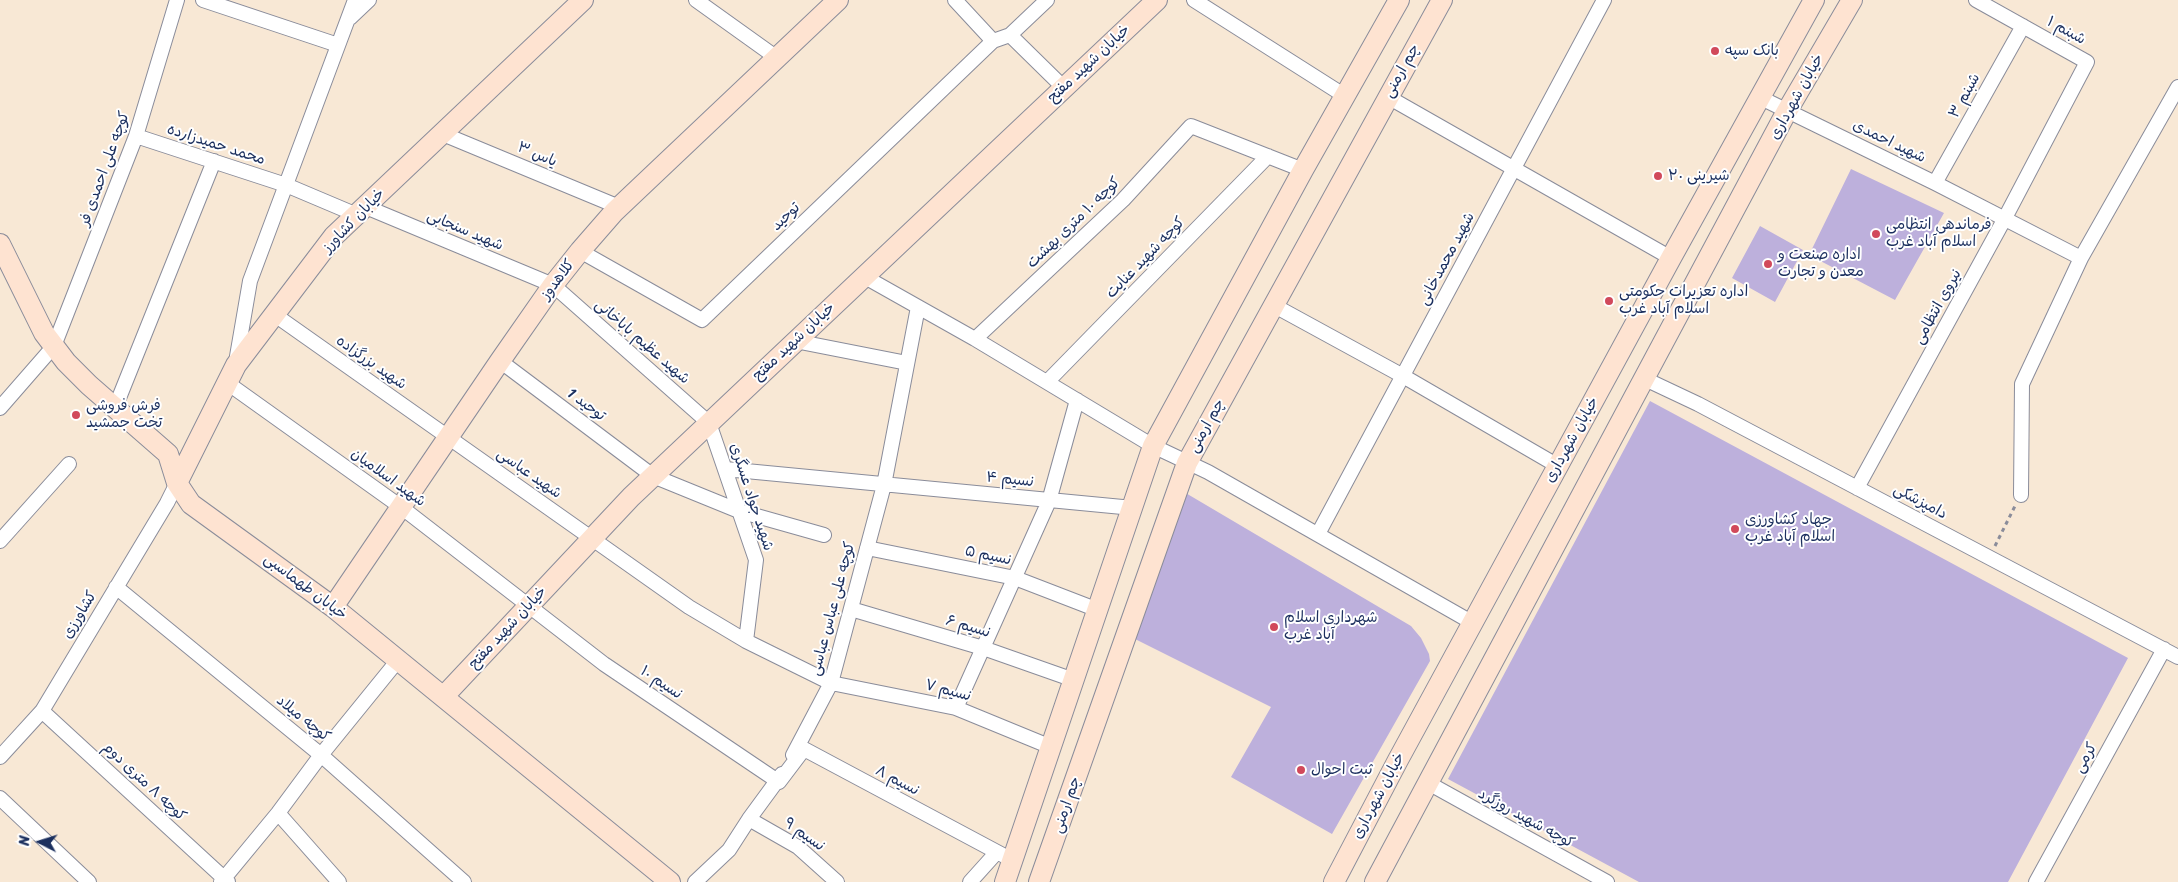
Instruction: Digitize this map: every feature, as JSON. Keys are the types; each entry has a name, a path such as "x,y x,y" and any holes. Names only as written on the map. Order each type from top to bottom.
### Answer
{"street":[{"name":"کوچه علی احمدی فر","path":"0,408 54,346 136,136 177,0"},
{"path":"203,0 338,45"},
{"path":"236,365 250,281 355,0"},
{"path":"347,21 369,0"},
{"name":"خیابان کشاورز","path":"177,482 236,365 334,236 583,0"},
{"path":"696,0 776,58"},
{"name":"کلاهدوز","path":"333,607 500,360 553,285 580,251 619,207 838,0"},
{"path":"955,0 993,41 1010,35 1047,0"},
{"name":"خیابان شهید مفتح","path":"444,696 528,605 653,476 1157,0"},
{"path":"1194,0 1345,96"},
{"path":"1005,882 1005,856 1051,747 1153,446 1303,170 1399,0"},
{"name":"چم ارمنی","path":"1040,882 1187,463 1442,0"},
{"name":"شهید محمدخانی","path":"1318,534 1604,0"},
{"name":"خیابان شهرداری","path":"1334,882 1671,258 1814,0"},
{"name":"خیابان شهرداری","path":"1375,882 1430,784 1787,111 1852,0"},
{"name":"شبنم ۱","path":"1976,0 2087,62"},
{"name":"شبنم ۳","path":"1935,183 2023,26"},
{"path":"1010,35 1063,87"},
{"name":"توحید","path":"580,251 702,320 993,41"},
{"name":"نیروی انتظامی","path":"1857,488 2005,218 2087,62"},
{"path":"2021,495 2022,384 2081,258 2178,87"},
{"path":"1388,97 1671,258"},
{"name":"شهید احمدی","path":"1759,97 1935,183 2081,258"},
{"name":"کوچه ۱۰ متری بهشت","path":"975,339 1123,200 1191,126 1268,156"},
{"name":"یاس ۳","path":"443,134 619,207"},
{"name":"محمد حمیدزارده","path":"136,136 214,160 361,211"},
{"path":"1268,156 1303,170"},
{"name":"کوچه شهید عنایت","path":"1047,382 1268,156"},
{"path":"114,408 214,160"},
{"name":"شهید سنجابی","path":"361,211 553,285"},
{"name":"خیابان طهماسبی","path":"0,246 44,332 54,346 89,385 168,454 177,482 191,504 333,607 670,882"},
{"path":"865,277 975,339 1153,446 1208,472 1473,623"},
{"name":"شهید عظیم باباخانی","path":"553,285 709,423"},
{"path":"1273,305 1402,376 1558,466"},
{"name":"کوچه علی عباس عباسی","path":"695,882 729,850 749,819 778,782 832,683 884,484 918,307"},
{"name":"شهید بزرگزاده","path":"275,315 447,437"},
{"path":"795,341 907,363"},
{"name":"توحید 1","path":"500,360 653,476 739,511 824,535"},
{"name":"دامپزشکی","path":"1645,379 1698,404 2178,657"},
{"name":"شهید اسلامیان","path":"226,382 401,506 528,605"},
{"path":"956,708 1049,501 1077,400"},
{"name":"شهید جواد عسگری","path":"709,423 756,560 746,641"},
{"name":"شهید عباسی","path":"447,437 689,607 746,641"},
{"path":"0,541 69,464"},
{"name":"نسیم ۴","path":"725,469 1132,508"},
{"name":"کشاورزی","path":"0,757 42,711 167,502 177,482"},
{"name":"نسیم ۵","path":"867,548 1015,578 1098,610"},
{"name":"کوچه میلاد","path":"116,587 321,755 464,882"},
{"name":"نسیم ۱۰","path":"528,605 604,664 778,782"},
{"name":"نسیم ۶","path":"851,609 983,648 1074,680"},
{"name":"نسیم ۷","path":"746,641 832,683 956,708 1051,747"},
{"name":"کرمی","path":"2036,882 2164,649"},
{"path":"224,881 321,755 399,660"},
{"name":"کوچه ۸ متری دوم","path":"42,711 224,881"},
{"name":"نسیم ۸","path":"778,782 804,749 1005,856"},
{"name":"کوچه شهید روزگرد","path":"1430,784 1607,882"},
{"path":"0,798 89,882"},
{"path":"278,813 339,882"},
{"name":"نسیم ۹","path":"749,819 798,847 837,882"},
{"path":"970,882 1005,856"}],"path":[{"path":"1989,557 2021,495"}],"building":[{"name":"فرماندهی انتظامی اسلام آباد غرب","path":"1851,169 1944,213 1895,300 1809,255"},
{"name":"اداره صنعت و معدن و تجارت","path":"1760,226 1803,250 1775,302 1732,278"},
{"name":"جهاد کشاورزی اسلام آباد غرب","path":"1650,401 2128,658 2008,882 1639,882 1448,779"},
{"name":"شهرداری اسلام آباد غرب","path":"1184,492 1411,626 1421,638 1429,654 1430,661 1332,834 1231,777 1271,707 1131,637"}],"place":[{"name":"بانک سپه","path":"1715,51"},
{"name":"شیرینی ۲۰","path":"1658,176"},
{"name":"فرماندهی انتظامی اسلام آباد غرب","path":"1876,234"},
{"name":"اداره صنعت و معدن و تجارت","path":"1768,264"},
{"name":"اداره تعزیرات حکومتی اسلام آباد غرب","path":"1609,301"},
{"name":"فرش فروشی تخت جمشید","path":"76,415"},
{"name":"جهاد کشاورزی اسلام آباد غرب","path":"1735,529"},
{"name":"شهرداری اسلام آباد غرب","path":"1274,627"},
{"name":"ثبت احوال","path":"1301,770"}]}
